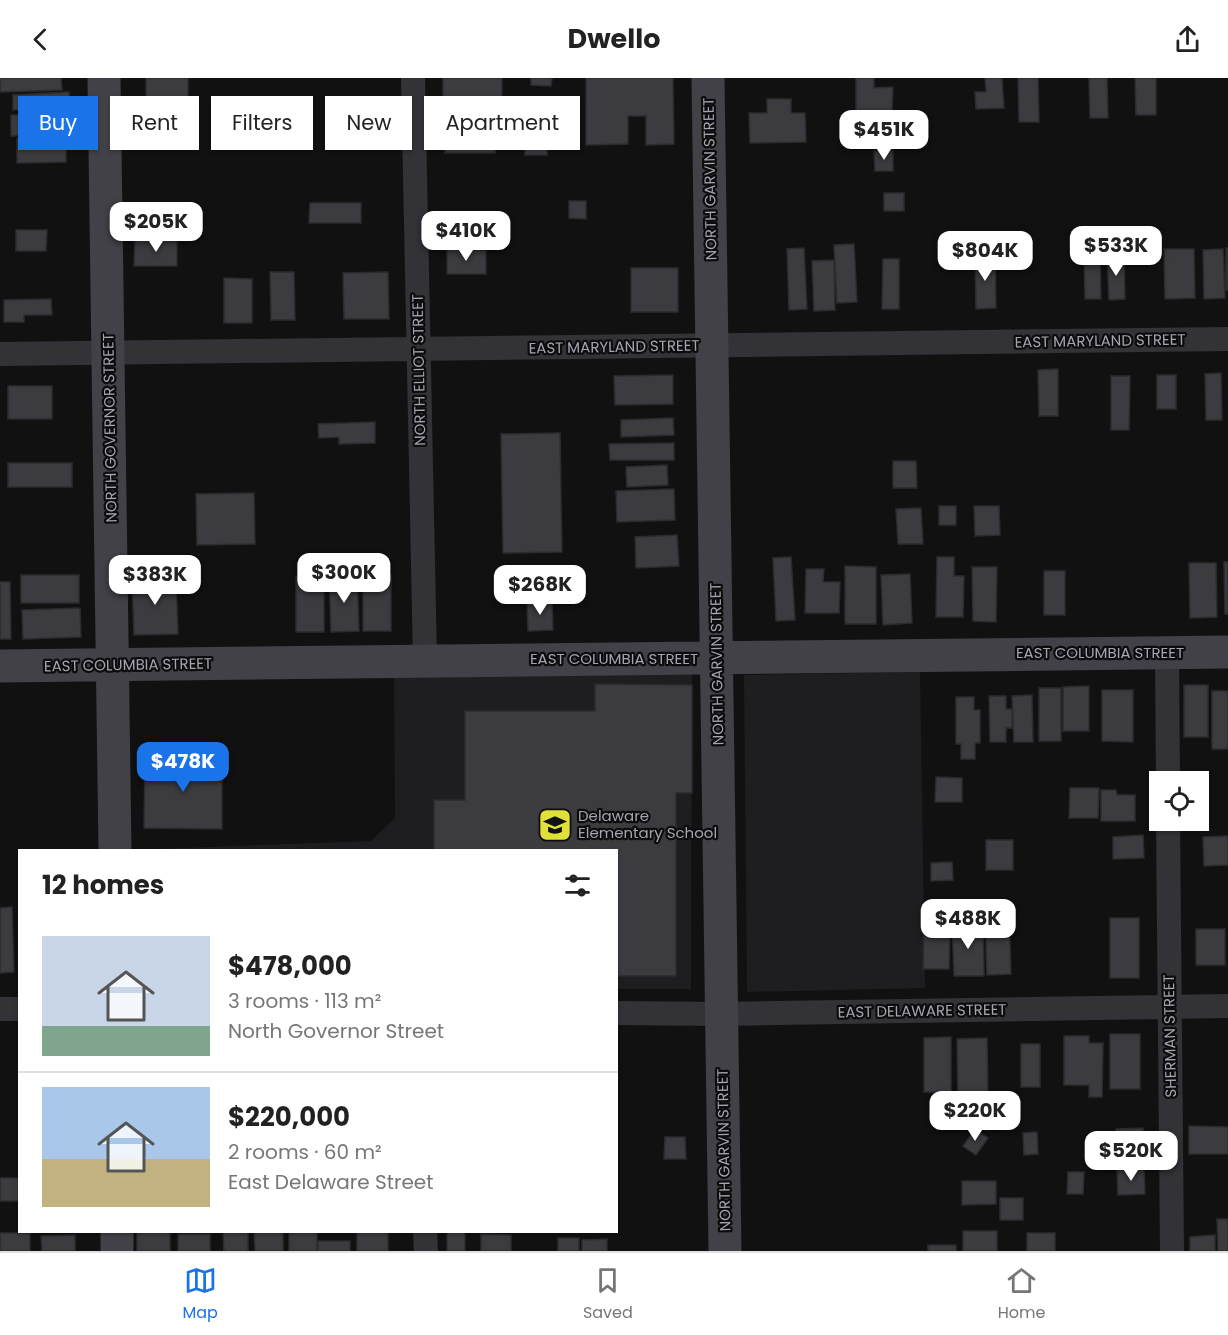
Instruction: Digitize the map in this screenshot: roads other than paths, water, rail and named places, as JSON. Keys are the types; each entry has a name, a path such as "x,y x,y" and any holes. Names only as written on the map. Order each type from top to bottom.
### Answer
{"main road":[{"name":"NORTH GOVERNOR STREET","path":"104,78 115,849"},
{"name":"NORTH GARVIN STREET","path":"708,78 725,1251"},
{"name":"EAST COLUMBIA STREET","path":"0,666 1228,652"},
{"path":"117,1233 117,1251"}],"street":[{"name":"NORTH ELLIOT STREET","path":"413,78 425,661"},
{"name":"EAST MARYLAND STREET","path":"0,354 1228,339"},
{"path":"1167,653 1168,771"},
{"name":"SHERMAN STREET","path":"1168,831 1172,1251"},
{"name":"EAST DELAWARE STREET","path":"618,1013 722,1014 1228,1006"},
{"path":"0,1009 18,1008"},
{"path":"425,1233 426,1251"}],"place":[{"name":"Delaware Elementary School","path":"555,825"}]}
